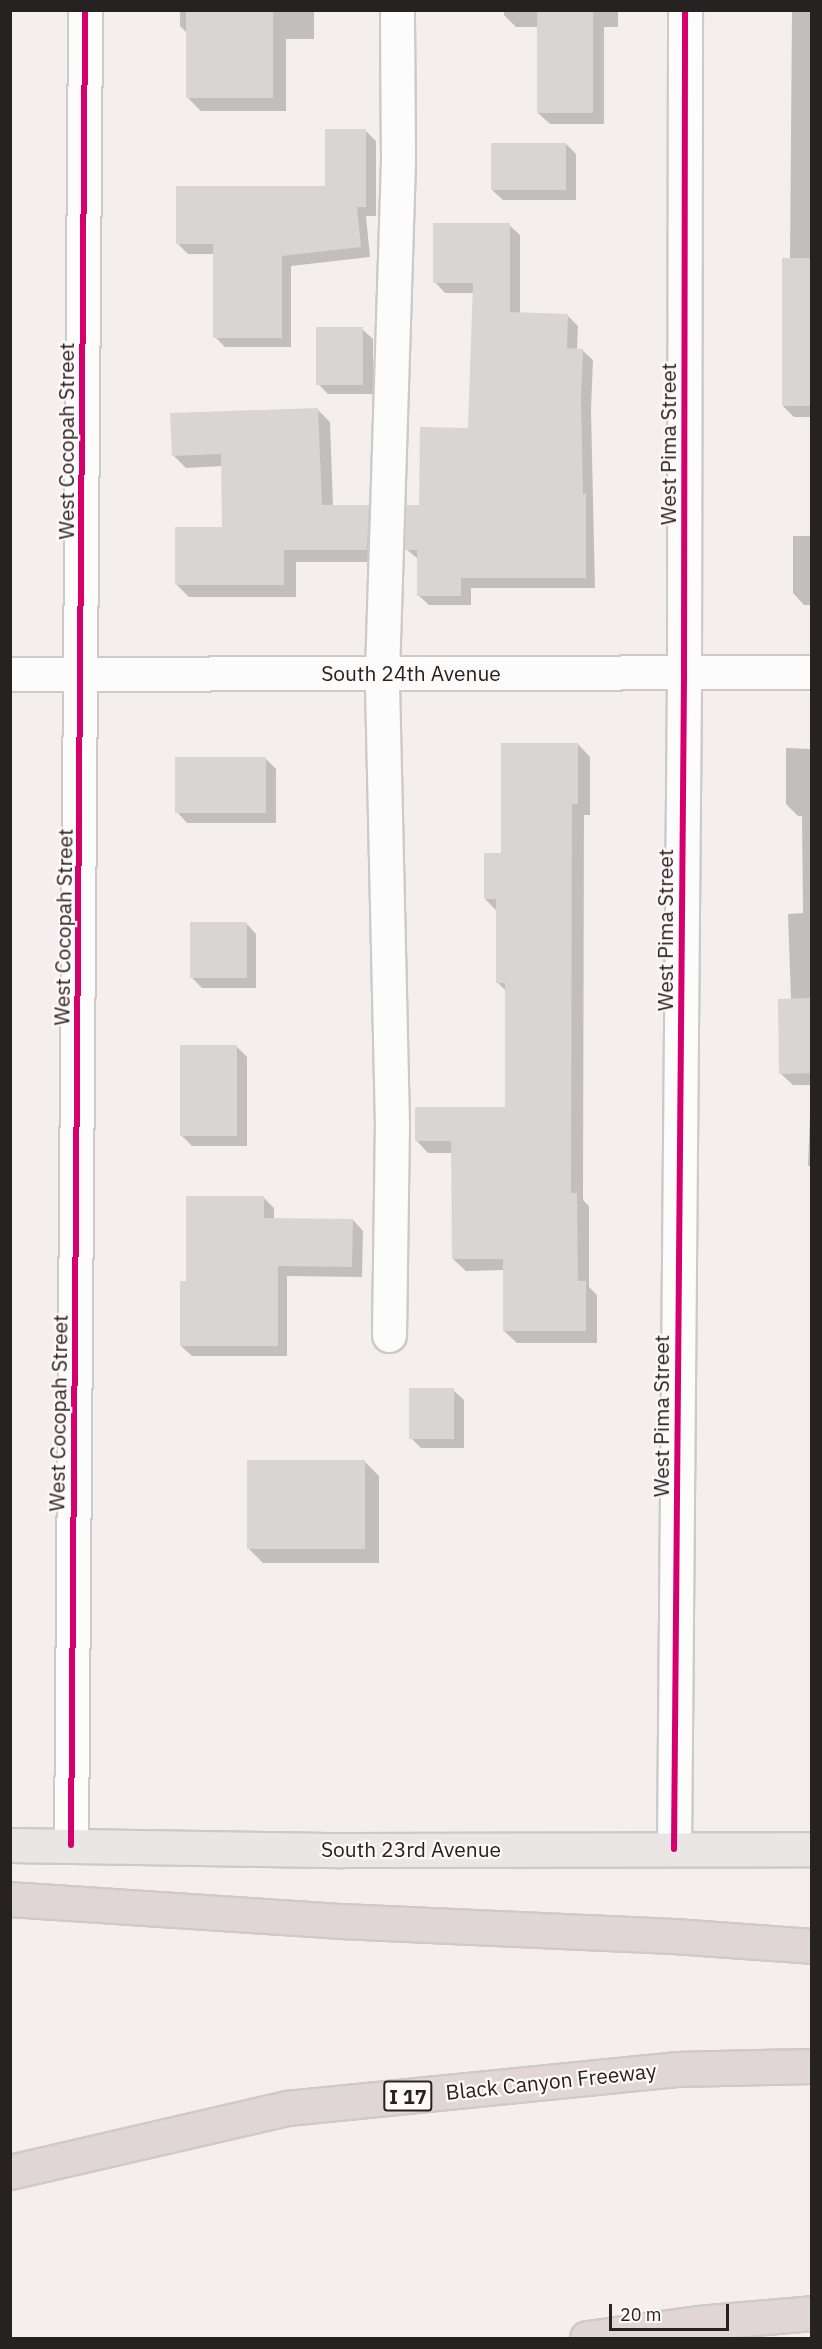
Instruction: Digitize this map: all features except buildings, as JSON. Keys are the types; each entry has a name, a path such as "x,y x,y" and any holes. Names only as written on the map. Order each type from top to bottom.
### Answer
{"highway":[{"path":"10,1899 341,1921 674,1936 812,1946"},
{"name":"Black Canyon Freeway","path":"10,2172 287,2108 676,2069 812,2066"},
{"path":"587,2338 698,2323 812,2313"}],"main road":[{"name":"South 23rd Avenue","path":"10,1845 343,1850 812,1849"}],"street":[{"name":"West Cocopah Street","path":"71,1845 82,675 85,10"},
{"path":"389,1335 392,1125 382,673 398,161 397,10"},
{"name":"West Pima Street","path":"674,1849 684,672 685,10"},
{"name":"South 24th Avenue","path":"10,674 812,672"}],"cycle path":[{"path":"71,1845 85,10"},
{"path":"674,1849 684,672 685,10"}]}
